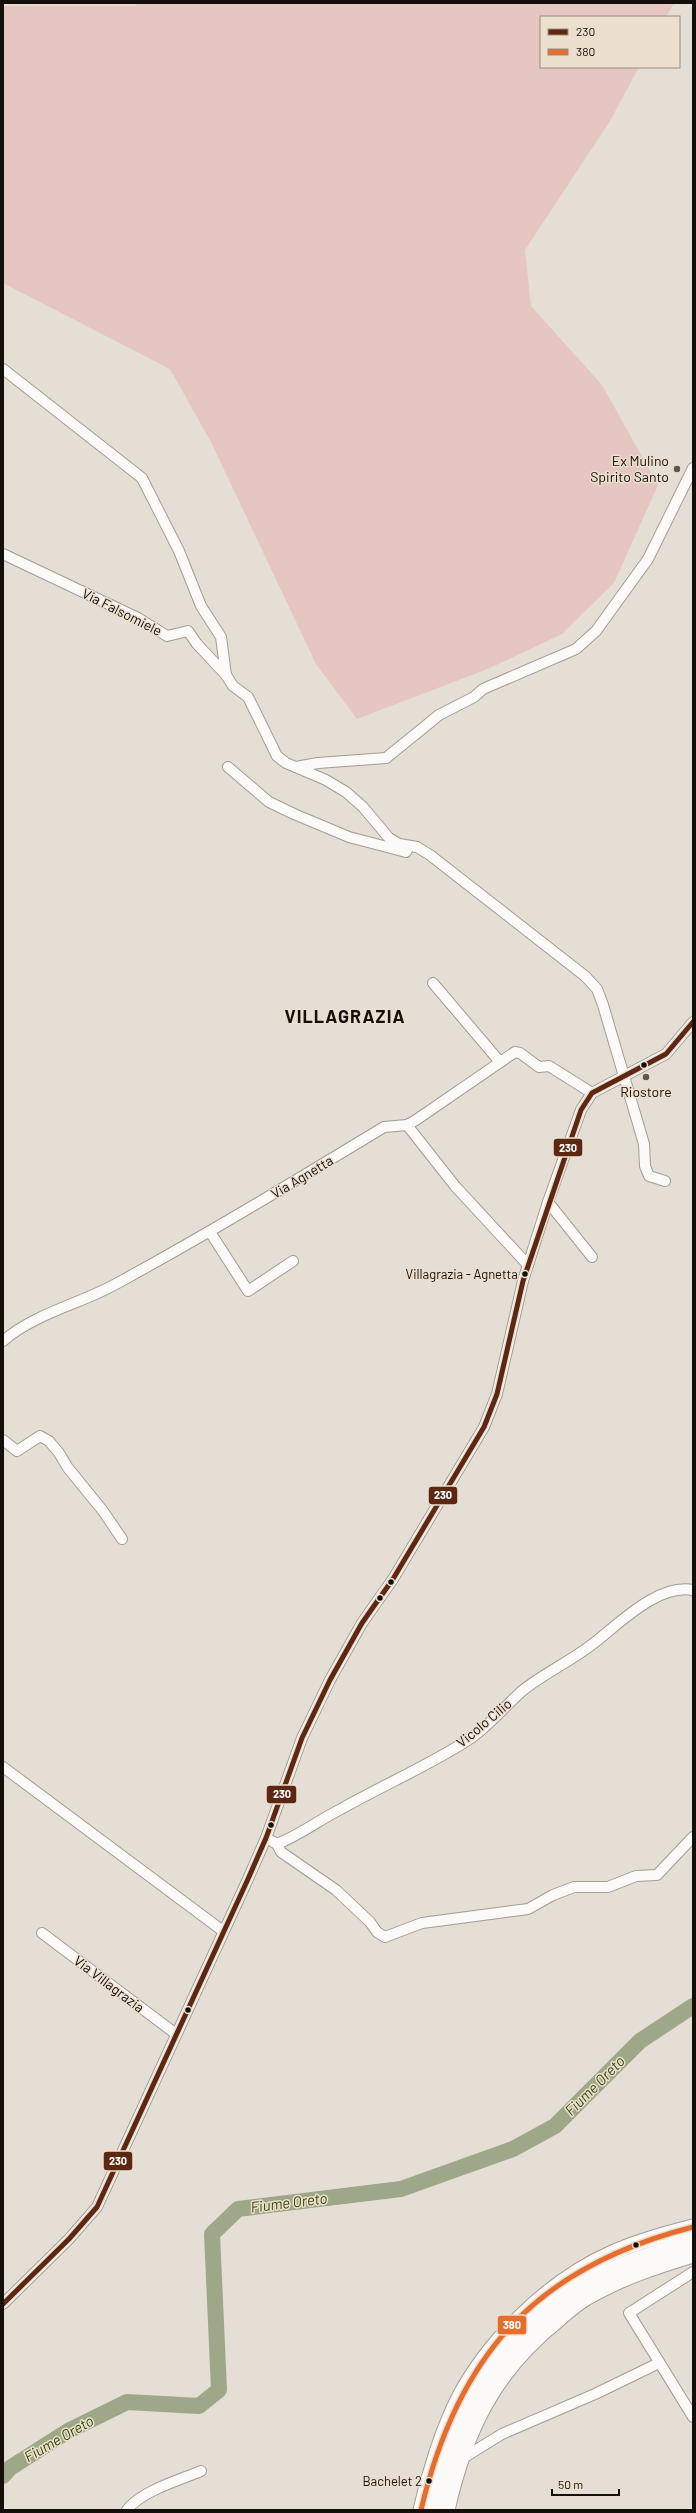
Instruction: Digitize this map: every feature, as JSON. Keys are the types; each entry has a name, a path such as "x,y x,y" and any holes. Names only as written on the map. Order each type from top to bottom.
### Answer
{"main road":[{"path":"421,2510 426,2486 460,2396 494,2346 524,2313 555,2287 610,2254 693,2227"},
{"path":"433,2510 441,2477 460,2429 483,2386 507,2353 532,2326 568,2296 614,2269 659,2252 693,2242"},
{"path":"447,2510 460,2460 485,2403 510,2365 542,2333 585,2298 639,2271 693,2255"}],"street":[{"path":"3,369 142,478 176,544 201,606 221,637 226,675 233,686 248,697 277,756 286,764 346,792 363,807 389,838 398,844 417,847 430,855 585,976 597,989 604,1006 644,1144 645,1166 649,1176 665,1181"},
{"path":"296,768 318,763 386,758 440,715 474,698 483,689 586,642 596,631 648,559 693,468"},
{"name":"Via Falsomiele","path":"3,554 138,618 167,636 188,631 197,644 226,675"},
{"path":"228,767 269,802 294,814 363,842 406,852 409,846"},
{"path":"433,984 500,1062"},
{"path":"3,2304 74,2235 97,2207 266,1838 302,1738 330,1680 362,1623 393,1579 484,1427 497,1394 506,1350 528,1265 548,1202 581,1110 592,1093 666,1054 693,1022"},
{"name":"Via Agnetta","path":"3,1341 34,1321 112,1286 210,1232 384,1127 407,1125 514,1052 520,1053 539,1067 548,1066 592,1093"},
{"path":"407,1125 454,1186 528,1265"},
{"path":"548,1202 592,1257"},
{"path":"210,1232 248,1291 293,1261"},
{"path":"3,1440 17,1451 40,1436 49,1441 68,1468 103,1511 122,1539"},
{"name":"Vicolo Cilio","path":"277,1844 341,1808 415,1772 470,1739 524,1690 590,1646 631,1613 662,1595 681,1588 693,1590"},
{"path":"3,1767 223,1931"},
{"path":"266,1838 277,1844 281,1852 336,1890 370,1922 377,1932 385,1937 422,1922 528,1909 553,1895 574,1887 608,1887 636,1876 657,1875 693,1837"},
{"name":"Via Villagrazia","path":"42,1933 176,2034"},
{"path":"693,2272 629,2313 693,2417"},
{"path":"460,2460 502,2434 595,2394 659,2363"},
{"path":"127,2510 130,2505 156,2489 201,2471"}],"shaded area":[{"path":"136,3 674,3 667,16 540,16 540,68 638,68 610,121 525,250 531,306 602,385 658,485 614,583 562,634 490,668 357,719 316,664 211,442 170,369 3,283 3,6 136,6"}],"waterway":[{"name":"Fiume Oreto","path":"3,2476 10,2468 68,2431 127,2402 199,2406 219,2390 212,2234 238,2209 401,2189 513,2149 555,2126 640,2041 693,2006"}],"transit line":[{"name":"230","path":"3,2304 69,2239 97,2207 248,1879 266,1838 302,1738 330,1680 362,1623 393,1579 484,1427 497,1394 523,1281 581,1110 592,1093 666,1054 693,1022"},
{"name":"380","path":"421,2510 437,2455 457,2406 482,2362 512,2325 548,2293 589,2266 638,2244 693,2227"}],"place":[{"name":"Ex Mulino Spirito Santo","path":"677,469"},
{"name":"Riostore","path":"646,1077"},
{"name":"Villagrazia - Agnetta","path":"525,1274"},
{"name":"Bachelet 2","path":"429,2481"}],"district":[{"name":"VILLAGRAZIA","path":"345,1017"}]}
